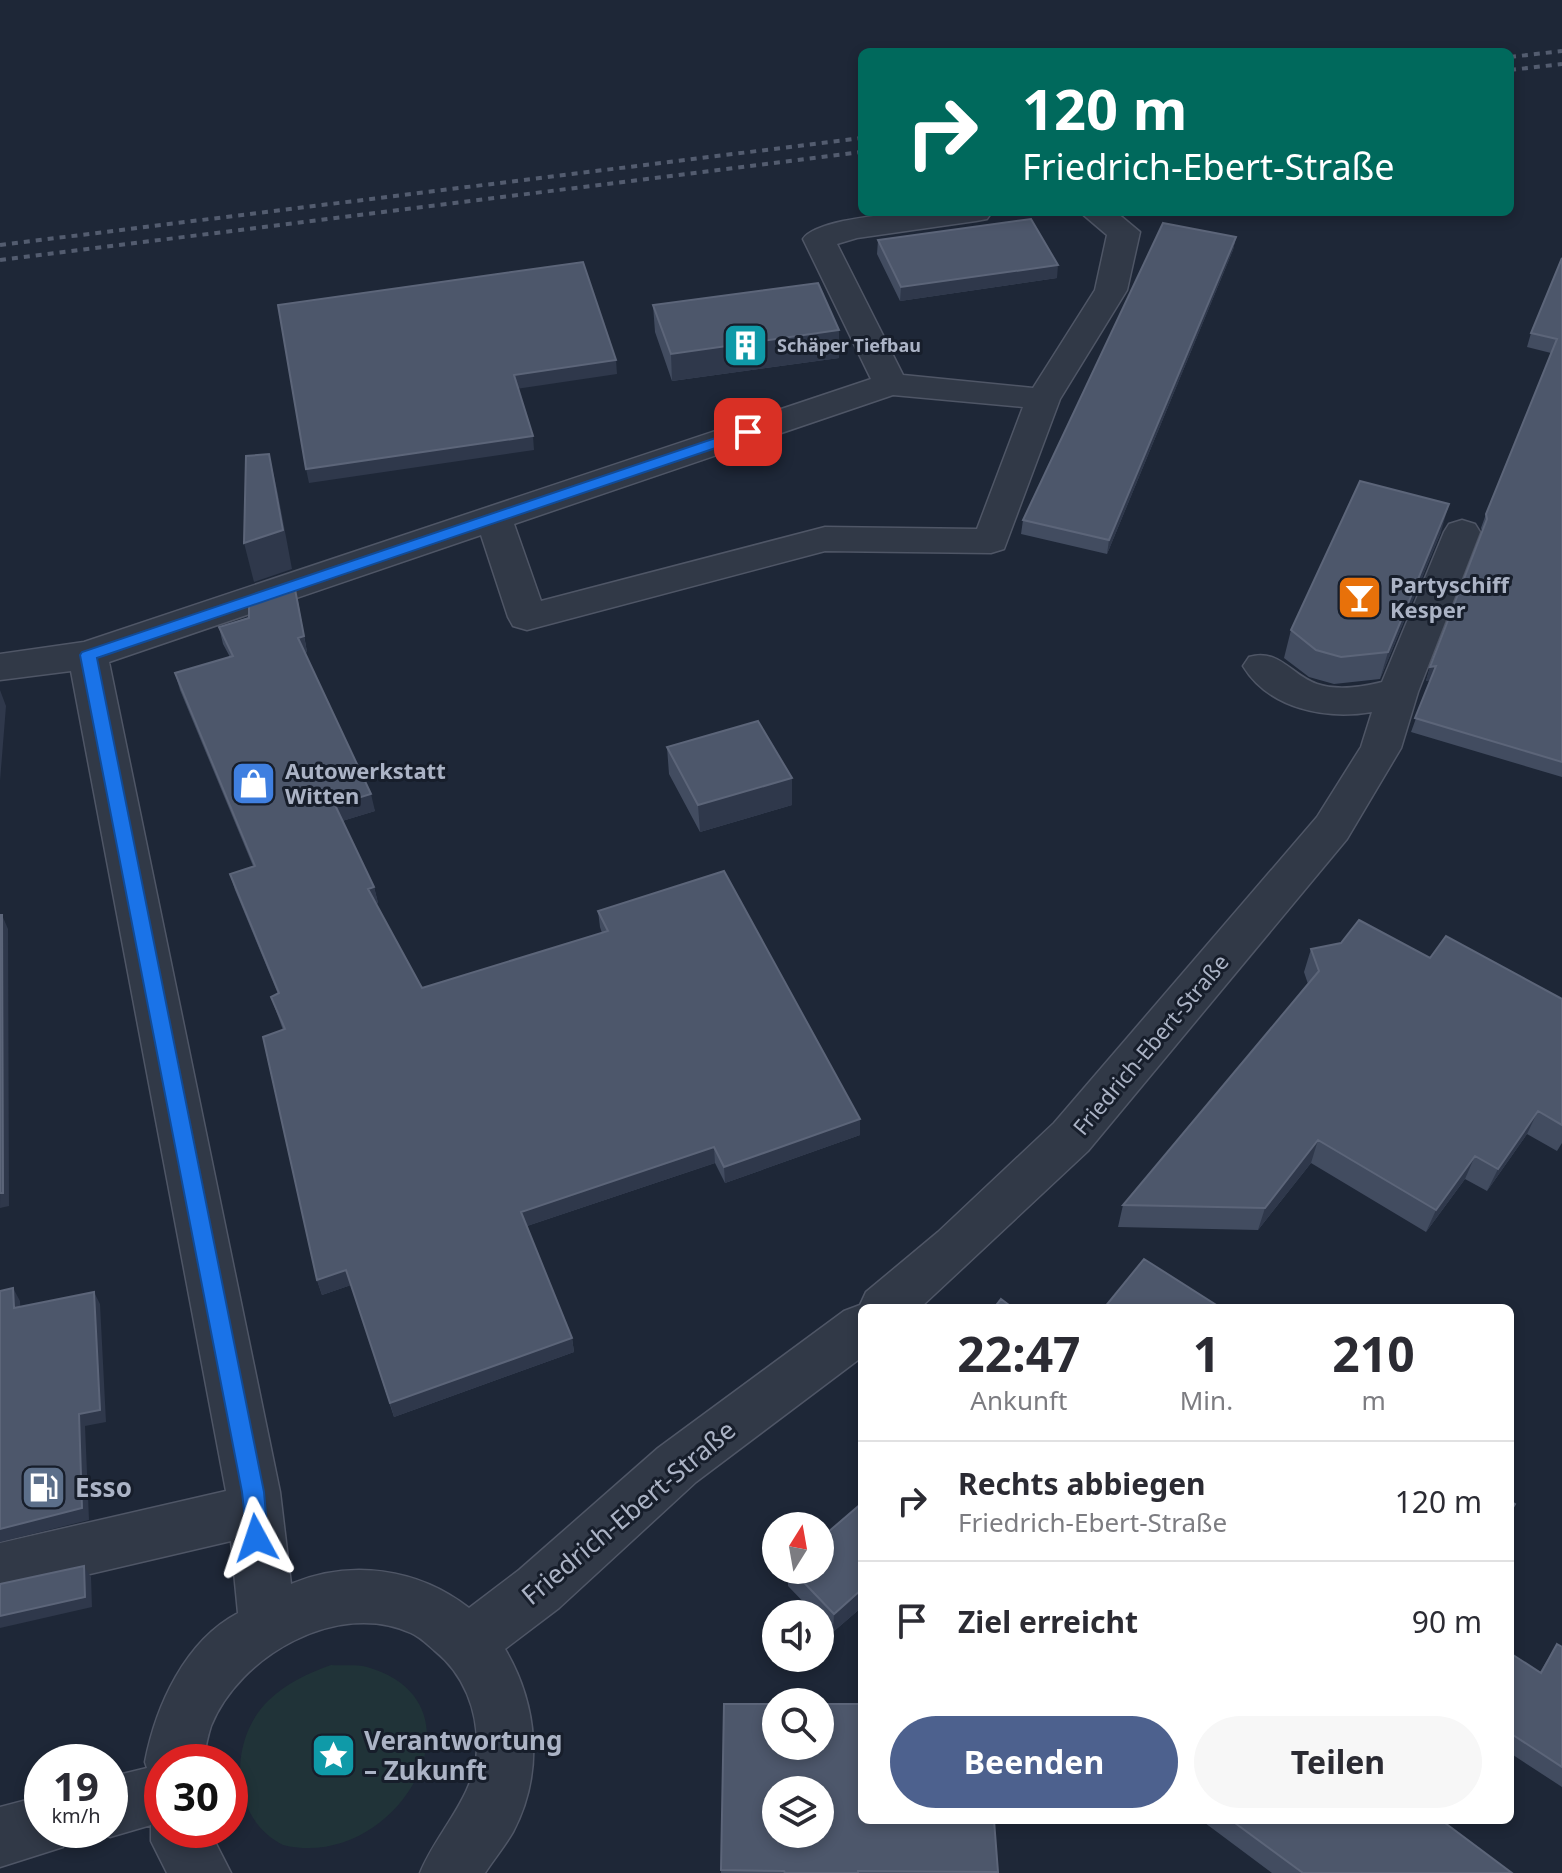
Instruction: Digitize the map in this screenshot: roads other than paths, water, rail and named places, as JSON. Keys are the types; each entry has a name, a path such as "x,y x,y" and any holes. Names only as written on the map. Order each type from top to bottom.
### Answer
{"street":[{"path":"890,384 819,239 854,229 947,216"},
{"path":"494,518 527,617 825,539 991,541 1043,399 1111,290 1124,232 1102,216"},
{"path":"0,667 88,655 890,384 1043,399"},
{"name":"Friedrich-Ebert-Straße","path":"893,1304 1071,1137 1341,832 1358,786 1392,752 1398,692 1462,532"},
{"path":"88,655 253,1492 267,1622"},
{"path":"1263,666 1344,727 1356,753 1358,786"},
{"path":"1306,696 1345,704 1398,692"},
{"name":"Friedrich-Ebert-Straße","path":"471,1641 539,1589 677,1465 858,1335"},
{"path":"0,1569 253,1510"},
{"path":"177,1744 196,1693 227,1653 267,1622 310,1602 355,1595 398,1598 438,1615 471,1641 497,1684 508,1737 499,1793 470,1865"},
{"path":"0,1837 24,1831"},
{"path":"185,1848 201,1873"}],"railway":[{"path":"1514,57 1562,51"},
{"path":"1514,70 1562,64"},
{"path":"0,245 858,138"},
{"path":"0,260 858,153"}],"place":[{"name":"Schäper Tiefbau","path":"746,345"},
{"name":"Partyschiff Kesper","path":"1359,597"},
{"name":"Autowerkstatt Witten","path":"254,783"},
{"name":"Esso","path":"44,1487"},
{"name":"Verantwortung – Zukunft","path":"333,1755"}]}
